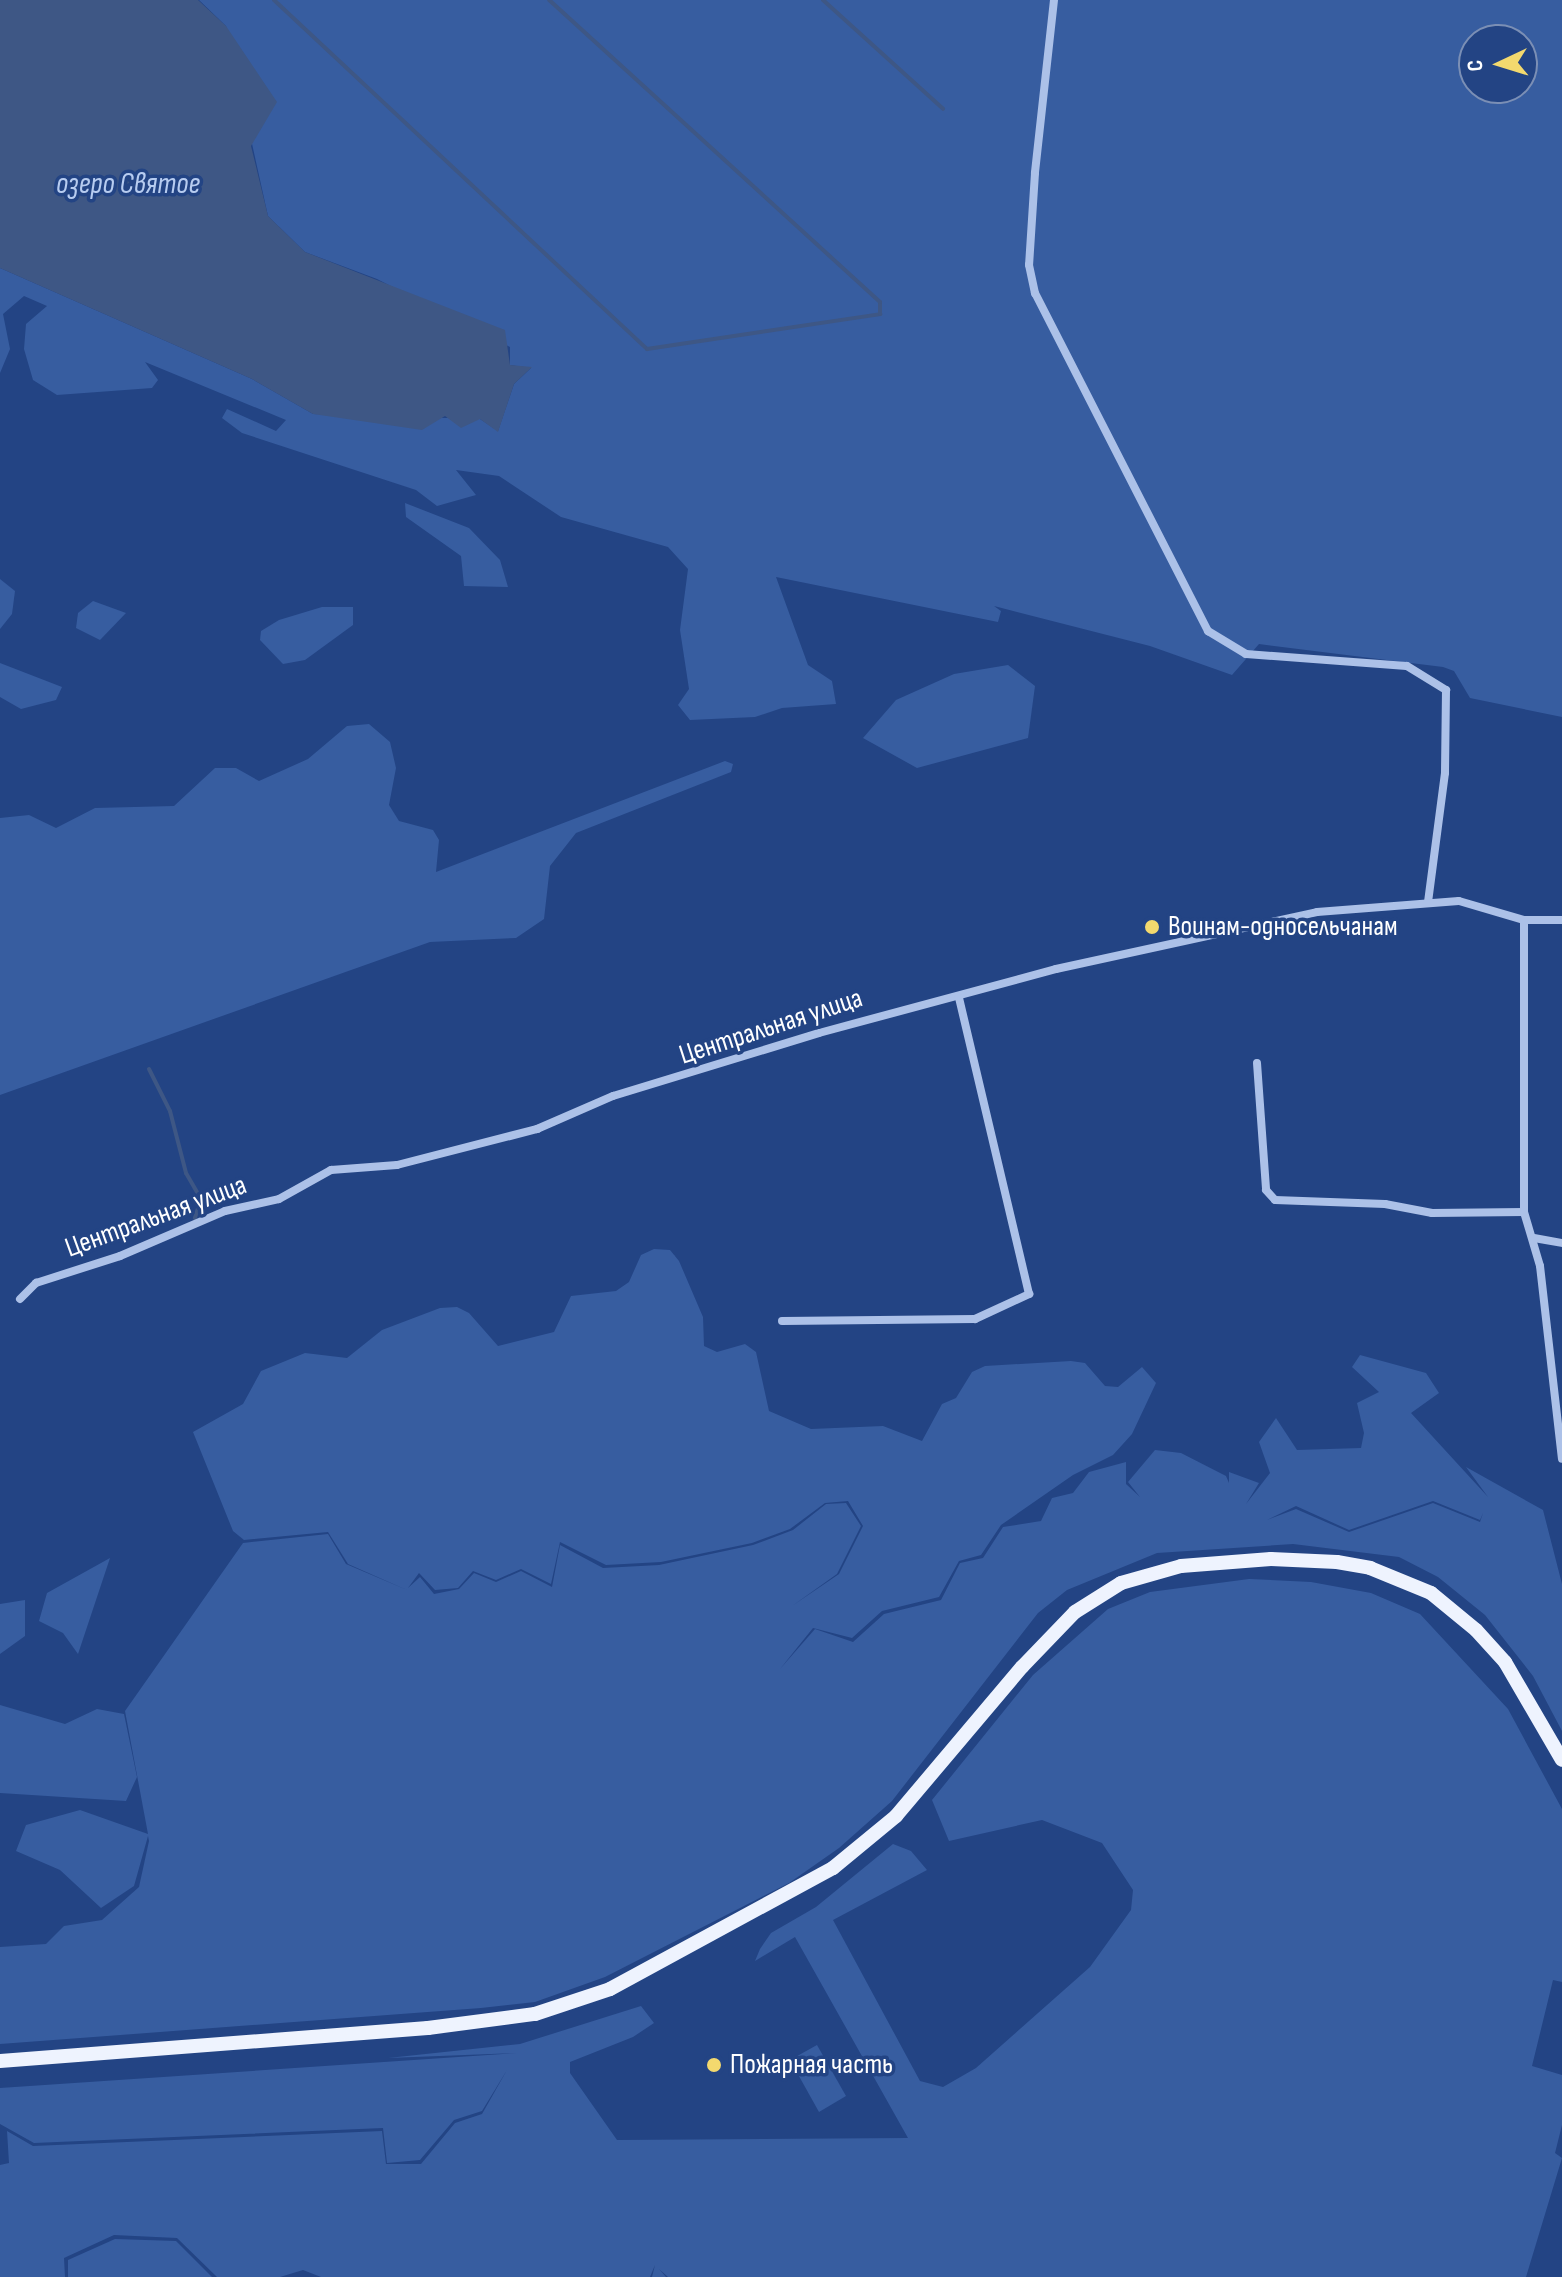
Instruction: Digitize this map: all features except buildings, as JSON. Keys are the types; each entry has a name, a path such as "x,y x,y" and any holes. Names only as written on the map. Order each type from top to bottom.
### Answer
{"main road":[{"path":"0,2061 456,2025 535,2014 610,1989 833,1868 896,1816 1031,1656 1075,1612 1121,1583 1181,1566 1271,1559 1337,1562 1370,1568 1431,1593 1476,1630 1505,1662 1562,1760"}],"street":[{"path":"1054,0 1035,173 1029,265 1035,293 1208,631 1246,654 1268,658 1407,666 1446,690 1445,773 1428,902"},
{"name":"Центральная улица","path":"20,1299 36,1283 120,1256 225,1211 279,1199 331,1170 397,1165 537,1129 613,1096 865,1020 1173,941 1317,912 1428,902 1494,907 1524,920 1562,920"},
{"path":"1524,920 1524,1212 1534,1238 1562,1459"},
{"path":"782,1321 975,1319 1029,1294 959,997"},
{"path":"1257,1063 1266,1190 1275,1200 1385,1204 1432,1213 1524,1212"},
{"path":"1534,1238 1562,1243"}],"shaded area":[{"path":"199,0 1562,0 1562,717 1470,698 1454,671 1443,667 1259,644 1232,675 1150,646 994,606 1001,611 998,622 776,577 808,665 832,681 836,704 782,708 755,717 690,720 678,705 689,689 680,630 688,569 668,547 561,517 499,476 456,470 476,495 437,506 416,490 242,433 222,418 227,409 276,431 286,420 145,362 158,380 152,388 57,395 33,380 24,349 26,324 47,306 24,296 3,314 10,349 0,373 0,268 252,379 313,414 480,419 498,431 514,384 531,368 510,365 510,347 377,279 305,252 268,216 226,26"},
{"path":"405,503 469,528 500,560 508,587 464,586 461,556 406,517"},
{"path":"0,579 15,591 12,614 0,629"},
{"path":"93,601 126,613 100,640 76,628 78,613"},
{"path":"322,607 353,607 353,625 305,660 283,664 260,640 261,631 279,620"},
{"path":"0,663 62,687 56,700 21,709 0,697"},
{"path":"1008,665 1035,686 1028,738 917,768 863,738 896,700 954,674"},
{"path":"369,724 390,742 396,768 389,805 399,821 433,830 439,840 436,872 725,761 733,764 731,772 576,833 550,866 544,919 516,938 430,942 0,1095 0,818 29,815 56,828 95,808 174,806 215,768 236,768 259,781 308,759 347,726"},
{"path":"654,1249 670,1250 679,1261 703,1317 704,1346 717,1352 745,1344 756,1352 769,1411 811,1429 883,1426 922,1441 942,1404 956,1398 972,1372 985,1366 1071,1361 1085,1363 1105,1386 1118,1387 1142,1367 1156,1383 1132,1434 1113,1455 1073,1475 1001,1525 981,1555 959,1561 939,1597 882,1611 852,1638 813,1628 780,1669 815,1629 853,1642 884,1614 941,1600 960,1563 983,1558 1003,1527 1041,1521 1052,1498 1073,1493 1089,1472 1126,1462 1126,1484 1140,1497 1128,1482 1155,1450 1181,1453 1226,1476 1229,1483 1229,1472 1259,1483 1246,1504 1270,1473 1259,1442 1276,1418 1297,1450 1361,1448 1364,1433 1357,1403 1379,1392 1352,1367 1360,1355 1426,1373 1439,1393 1411,1413 1488,1497 1466,1467 1543,1510 1562,1584 1562,1731 1533,1676 1485,1615 1438,1577 1399,1557 1293,1544 1157,1553 1067,1590 1038,1613 892,1801 839,1848 789,1883 605,1977 535,2002 481,2008 0,2044 0,1947 46,1944 64,1926 102,1920 139,1887 149,1841 148,1836 134,1886 101,1908 60,1870 16,1851 26,1825 80,1810 148,1834 125,1711 243,1543 328,1534 346,1564 407,1590 348,1564 328,1532 244,1540 233,1531 193,1432 243,1404 261,1371 305,1353 347,1358 382,1330 440,1308 457,1307 469,1313 498,1346 554,1332 571,1296 616,1291 629,1282 641,1255","holes":["848,1501 863,1526 839,1574 792,1606 837,1574 861,1526 846,1503 826,1504 793,1530 753,1545 659,1565 603,1568 560,1545 552,1587 521,1571 496,1582 474,1573 459,1589 434,1594 420,1577 408,1588 419,1573 435,1590 458,1588 473,1571 496,1580 521,1569 551,1584 560,1542 606,1565 661,1562 752,1543 790,1529 825,1503","1433,1501 1480,1520 1483,1513 1480,1522 1433,1503 1349,1532 1296,1509 1267,1520 1296,1506 1349,1530"]},
{"path":"110,1558 78,1654 63,1633 39,1621 47,1593"},
{"path":"1249,1579 1311,1582 1371,1593 1420,1614 1508,1709 1562,1809 1562,1982 1553,1980 1532,2066 1562,2075 1562,2125 1555,2153 1562,2158 1526,2277 668,2277 659,2269 666,2277 652,2277 655,2265 650,2277 321,2277 303,2270 280,2277 217,2277 177,2238 114,2235 64,2258 65,2277 0,2277 0,2165 9,2163 7,2131 33,2146 382,2131 386,2164 421,2164 455,2123 482,2114 507,2070 482,2111 454,2120 420,2160 387,2163 383,2128 34,2143 0,2124 0,2088 517,2053 388,2058 520,2044 641,2006 654,2023 633,2037 570,2062 570,2073 617,2140 908,2138 795,1937 755,1961 760,1949 771,1933 816,1907 893,1844 911,1851 927,1870 833,1920 920,2081 943,2087 976,2068 1090,1967 1131,1910 1133,1890 1102,1843 1042,1820 949,1841 932,1800 1033,1675 1108,1609 1150,1592"},
{"path":"25,1600 25,1636 0,1654 0,1604"},
{"path":"0,1705 65,1724 97,1709 124,1714 137,1777 126,1801 0,1793"},
{"path":"817,2045 846,2096 819,2112 790,2060"},
{"path":"115,2239 176,2241 212,2277 68,2277 68,2260"}],"water":[{"name":"озеро Святое","path":"0,0 198,0 226,26 277,102 251,146 268,216 305,252 505,330 510,365 532,367 514,384 498,432 480,419 461,428 445,416 422,430 313,414 252,379 0,268"}],"waterway":[{"path":"274,0 647,349 880,314 880,302 549,0"},
{"path":"823,0 943,109"},
{"path":"149,1069 170,1111 186,1173 201,1199 195,1218"}],"place":[{"name":"Воинам-односельчанам","path":"1152,927"},
{"name":"Пожарная часть","path":"714,2065"}]}
